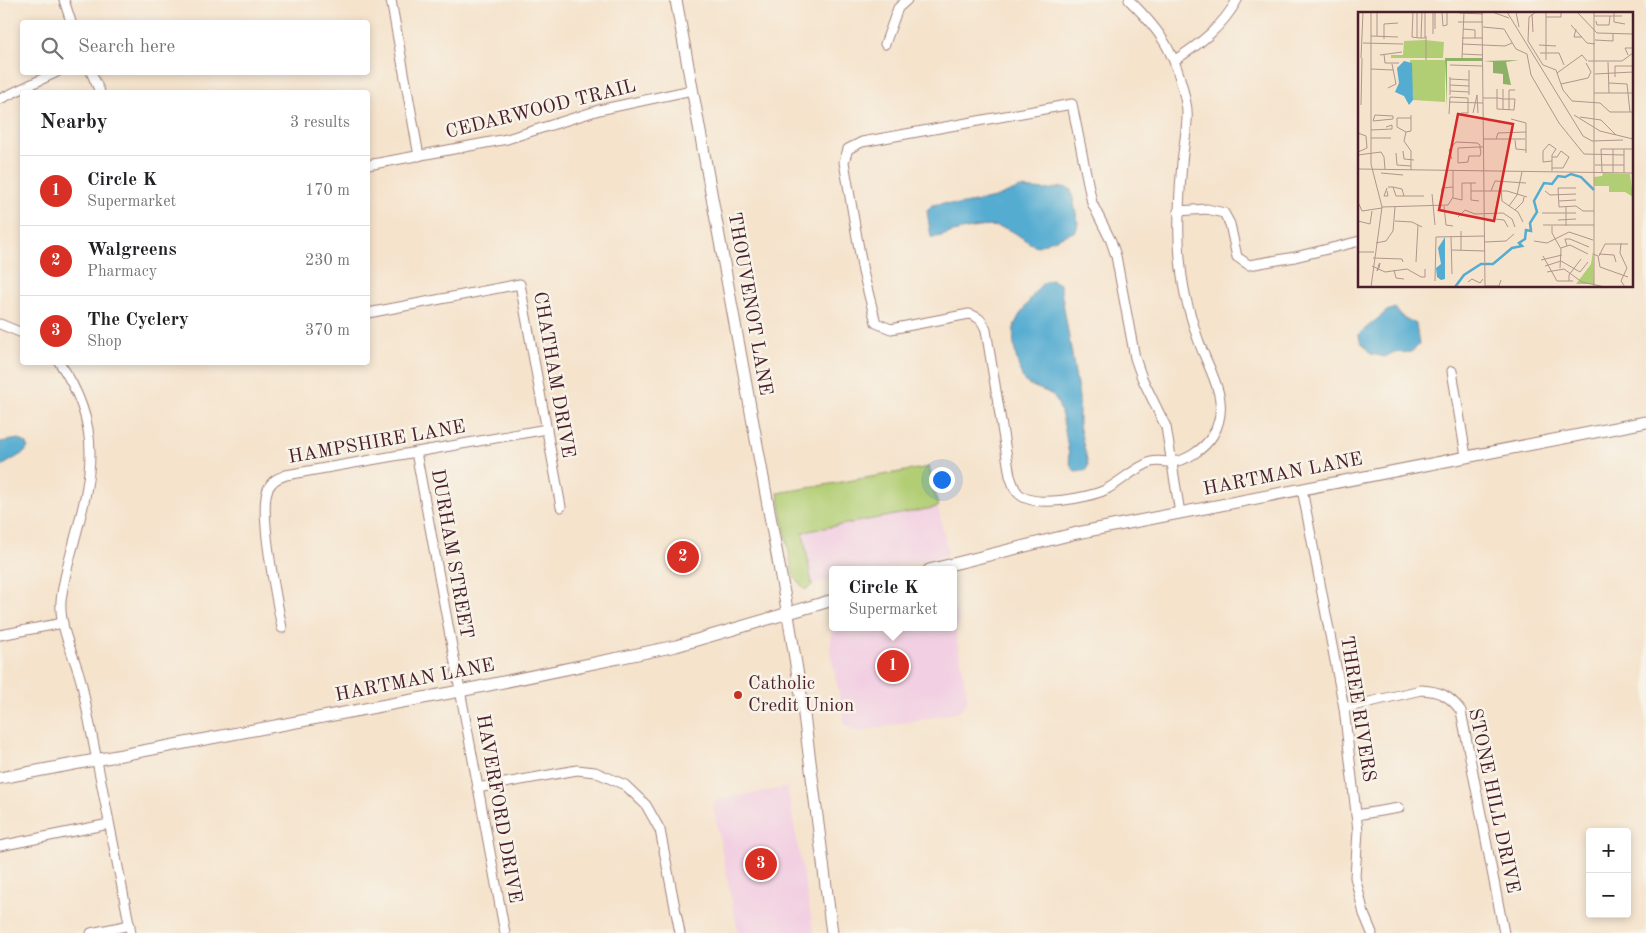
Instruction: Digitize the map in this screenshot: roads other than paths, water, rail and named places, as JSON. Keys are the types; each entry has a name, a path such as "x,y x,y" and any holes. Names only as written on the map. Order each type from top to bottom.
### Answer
{"street":[{"path":"64,0 70,20"},
{"path":"391,0 419,156"},
{"name":"THOUVENOT LANE","path":"676,0 788,615 803,708 832,933"},
{"path":"885,44 898,8 907,0"},
{"path":"1129,0 1154,25 1176,60 1187,106 1178,211 1178,255 1186,299 1200,343 1219,386 1220,412 1213,435 1199,451 1171,462 1161,460 1149,463 1105,490 1076,499 1025,498 1018,493 1010,476 986,330 982,321 978,316 969,314 890,329 882,327 873,318 844,162 848,149 853,145 875,139 1072,104 1092,203 1111,241 1116,256 1135,358 1142,378 1166,426 1171,462 1180,513"},
{"path":"1176,60 1197,46 1229,16 1238,0"},
{"path":"0,98 50,75"},
{"path":"92,75 99,90"},
{"name":"CEDARWOOD TRAIL","path":"370,165 507,139 599,110 692,90"},
{"path":"1178,211 1207,209 1224,213 1230,224 1237,257 1249,265 1295,257 1358,241"},
{"name":"CHATHAM DRIVE","path":"370,313 520,284 561,507"},
{"path":"0,324 20,332"},
{"path":"61,365 80,398 86,419 91,455 84,503 64,582 61,603 63,623 82,683 130,929 91,933"},
{"path":"1452,372 1466,456"},
{"name":"HARTMAN LANE","path":"945,566 1034,543 1180,513 1646,422"},
{"name":"HAMPSHIRE LANE","path":"282,628 268,541 267,490 273,480 286,475 547,429"},
{"name":"DURHAM STREET","path":"416,452 460,691"},
{"name":"THREE RIVERS","path":"1302,489 1344,708 1358,831 1355,878 1364,914 1372,933"},
{"name":"HARTMAN LANE","path":"0,778 460,691 676,646 788,615 829,601"},
{"path":"0,635 63,623"},
{"name":"STONE HILL DRIVE","path":"1344,708 1421,690 1442,693 1452,699 1461,711 1504,933"},
{"name":"HAVERFORD DRIVE","path":"460,691 504,933"},
{"path":"478,788 577,770 595,772 625,785 646,805 660,830 680,933"},
{"path":"1356,815 1399,808"},
{"path":"0,846 109,824"}],"water":[{"path":"1063,187 1071,189 1078,223 1076,231 1038,246 1033,245 1006,228 995,226 973,228 931,237 927,211 932,205 944,203 958,205 995,198 1020,188 1046,190"},
{"path":"1051,280 1060,284 1079,397 1079,425 1088,464 1087,470 1075,471 1071,466 1062,417 1056,400 1049,393 1024,381 1015,353 1013,337 1015,324 1042,284"},
{"path":"1395,308 1401,316 1416,324 1419,345 1411,352 1392,353 1385,357 1371,354 1360,341 1359,334 1387,311"},
{"path":"19,439 27,444 28,447 25,452 0,467 0,442"}],"place":[{"name":"Walgreens","path":"683,557"},
{"name":"Circle K","path":"893,666"},
{"name":"Catholic Credit Union","path":"738,695"},
{"name":"The Cyclery","path":"761,864"}]}
